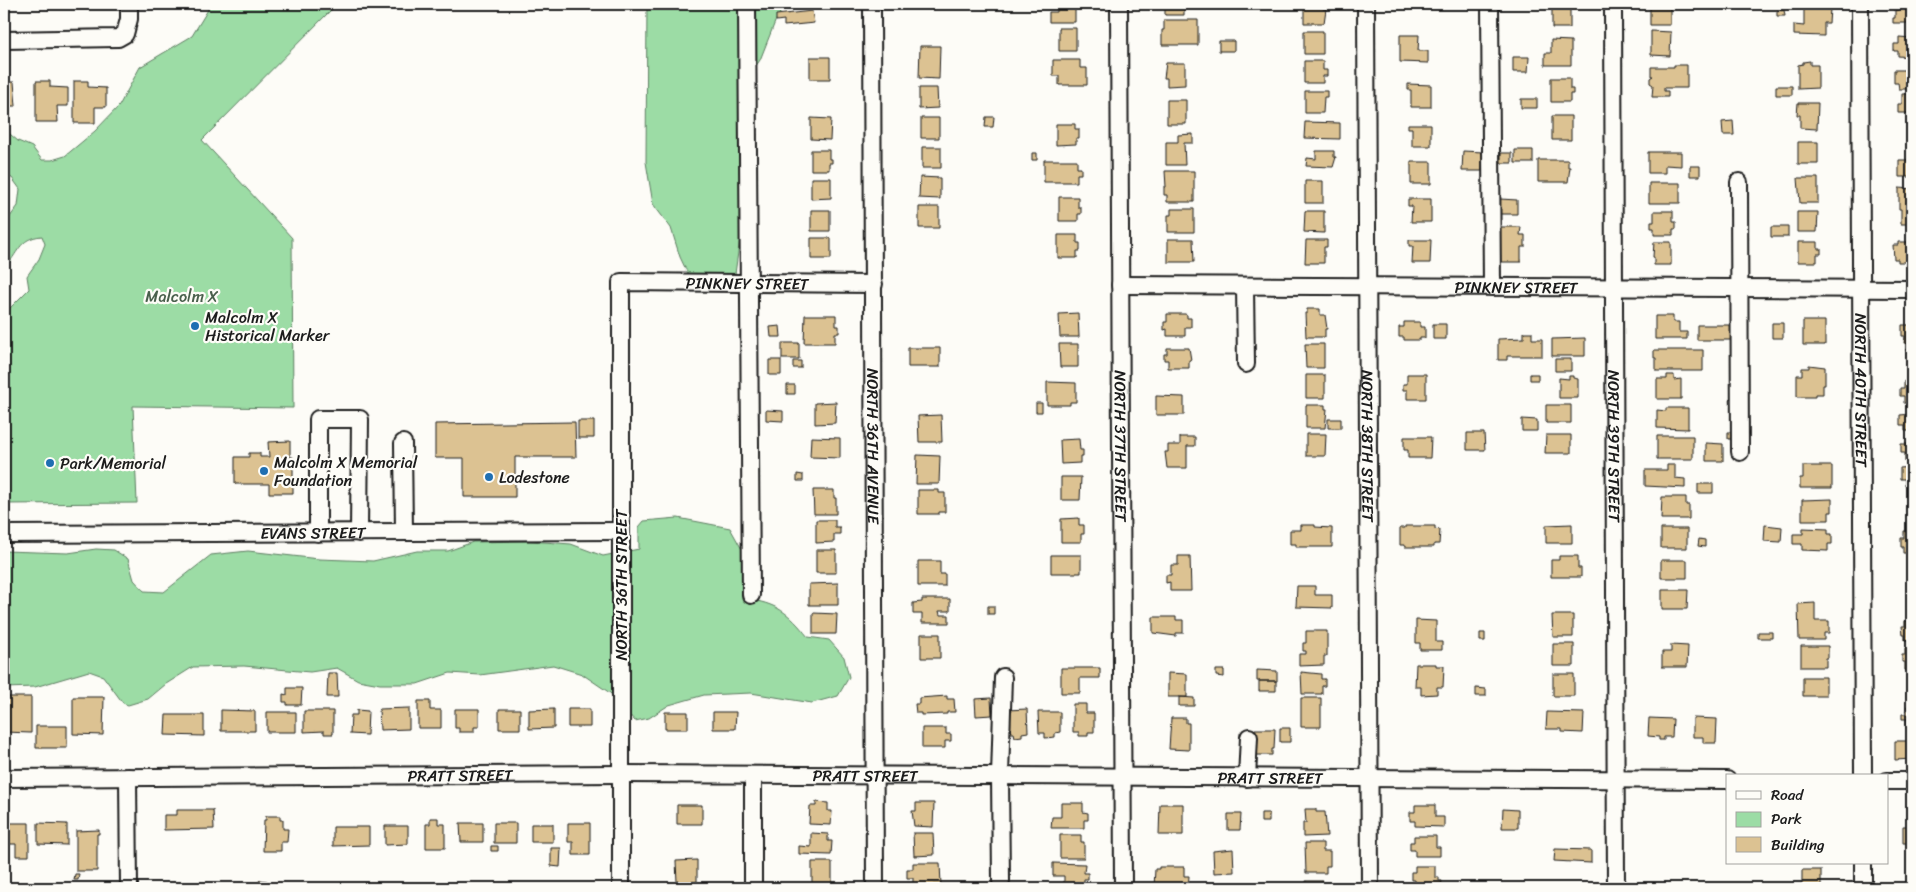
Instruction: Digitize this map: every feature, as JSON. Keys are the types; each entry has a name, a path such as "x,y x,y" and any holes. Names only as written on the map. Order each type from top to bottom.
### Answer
{"street":[{"path":"4,40 118,38 125,34 129,19 129,4"},
{"path":"747,4 751,594"},
{"name":"NORTH 36TH AVENUE","path":"872,4 875,888"},
{"name":"NORTH 37TH STREET","path":"1119,4 1123,888"},
{"name":"NORTH 38TH STREET","path":"1366,4 1370,888"},
{"path":"1490,4 1492,287"},
{"name":"NORTH 39TH STREET","path":"1613,4 1616,888"},
{"name":"NORTH 40TH STREET","path":"1860,4 1863,774"},
{"path":"1739,182 1740,452"},
{"name":"PINKNEY STREET","path":"621,282 874,284"},
{"name":"NORTH 36TH STREET","path":"621,282 621,888"},
{"name":"PINKNEY STREET","path":"1120,285 1912,289"},
{"path":"1245,286 1246,364"},
{"path":"318,532 318,419 360,419 359,533"},
{"path":"403,443 404,532"},
{"name":"EVANS STREET","path":"4,534 621,532"},
{"path":"1001,881 1000,776 1002,677"},
{"path":"1247,778 1249,738"},
{"name":"PRATT STREET","path":"4,778 621,774 1726,780"},
{"path":"753,776 753,888"},
{"path":"128,778 129,888"},
{"path":"1888,781 1912,781"},
{"path":"1863,864 1863,888"}],"green space":[{"name":"Malcolm X","path":"209,4 337,4 202,140 292,238 293,408 133,406 137,503 4,504 4,314 29,289 27,276 39,259 45,244 42,236 28,240 23,243 4,268 4,225 18,206 20,189 12,178 4,176 4,129 18,141 32,147 42,160 52,160 65,156 95,131 119,106 140,67 192,36 209,8"},
{"path":"647,4 785,4 775,22 760,60 741,88 742,223 735,274 706,279 688,274 680,257 671,228 653,204 646,162"},
{"path":"678,518 730,528 744,553 745,599 766,603 781,610 808,637 829,640 844,657 849,677 838,696 812,703 751,693 704,695 669,705 649,718 635,721 610,693 582,674 553,665 480,675 450,673 417,684 380,684 358,680 337,668 310,672 244,666 193,667 166,684 148,699 128,705 123,703 103,676 89,671 35,687 4,688 4,551 68,553 96,549 114,550 128,559 134,580 144,591 164,592 211,555 248,551 319,559 373,561 417,551 448,551 473,542 530,541 571,544 603,556 639,549 639,527 644,521"}],"building":[{"path":"1057,4 1075,4 1075,22 1049,22 1049,12 1057,12"},
{"path":"1162,4 1184,4 1184,15 1165,15 1165,8 1162,8"},
{"path":"1304,4 1323,4 1323,9 1326,9 1324,23 1304,23"},
{"path":"1552,4 1570,4 1570,28 1552,28"},
{"path":"1650,4 1670,4 1670,25 1650,25"},
{"path":"1899,4 1912,4 1912,23 1893,23 1895,10 1899,10"},
{"path":"1804,7 1830,9 1829,23 1824,23 1824,36 1794,35 1794,25 1804,26"},
{"path":"1784,10 1785,16 1777,16 1777,11"},
{"path":"812,11 814,23 784,26 784,20 776,21 776,15"},
{"path":"1164,20 1198,20 1198,45 1162,45"},
{"path":"1059,28 1076,28 1076,51 1059,51"},
{"path":"1304,31 1323,31 1323,54 1304,54"},
{"path":"1651,31 1671,32 1670,56 1651,55"},
{"path":"1400,35 1419,35 1418,51 1428,51 1428,63 1400,62"},
{"path":"1899,37 1912,38 1912,57 1898,56 1898,51 1894,51 1894,44 1899,44"},
{"path":"1551,40 1571,41 1571,65 1545,65 1545,53 1551,53"},
{"path":"1219,41 1234,41 1234,51 1219,51"},
{"path":"920,46 940,46 939,79 919,78"},
{"path":"810,57 830,57 830,79 810,79"},
{"path":"1513,57 1529,57 1528,72 1513,72"},
{"path":"1053,60 1080,60 1080,68 1087,68 1087,85 1059,85 1059,76 1053,76"},
{"path":"1304,61 1323,61 1323,70 1327,70 1327,76 1323,76 1323,83 1304,83"},
{"path":"1810,61 1810,65 1818,65 1818,88 1798,89 1798,65"},
{"path":"1166,63 1185,63 1185,85 1167,86 1167,78 1164,78"},
{"path":"1674,65 1687,65 1687,88 1664,88 1664,91 1668,91 1668,97 1652,97 1653,85 1650,83 1650,78 1653,76 1651,76 1651,67 1674,67"},
{"path":"1894,70 1912,70 1912,89 1899,89 1898,83 1894,83"},
{"path":"1551,78 1570,78 1570,89 1573,89 1573,94 1570,94 1570,102 1551,102"},
{"path":"36,81 50,81 50,87 68,88 68,106 57,106 58,122 36,122"},
{"path":"74,81 88,81 88,87 106,88 106,107 95,107 95,123 74,123"},
{"path":"4,82 14,82 16,106 4,106"},
{"path":"1408,84 1431,85 1431,107 1411,107 1411,90 1408,90"},
{"path":"1776,86 1792,86 1792,95 1776,95"},
{"path":"919,88 937,88 938,108 919,109"},
{"path":"1305,91 1327,91 1327,97 1324,97 1323,113 1305,113"},
{"path":"1902,94 1912,94 1912,113 1898,113 1898,104 1902,104"},
{"path":"1521,99 1537,99 1537,108 1521,108"},
{"path":"1167,100 1186,100 1186,124 1167,124"},
{"path":"1798,103 1818,103 1817,129 1800,128 1800,115 1797,115"},
{"path":"1552,116 1571,116 1571,140 1552,140"},
{"path":"986,117 994,117 993,127 985,127"},
{"path":"811,118 831,119 830,140 811,139"},
{"path":"921,118 939,118 939,138 921,138"},
{"path":"1733,121 1734,135 1723,135 1722,122"},
{"path":"1305,122 1340,123 1340,139 1304,138"},
{"path":"1056,124 1075,124 1075,129 1079,129 1079,138 1076,138 1076,144 1056,145"},
{"path":"1408,124 1431,124 1431,146 1412,146 1412,128 1408,128"},
{"path":"1193,134 1193,143 1184,143 1185,165 1166,165 1166,142 1178,142 1178,135"},
{"path":"1798,142 1818,142 1818,164 1798,164"},
{"path":"922,147 941,147 941,168 922,168"},
{"path":"811,150 829,150 829,159 832,159 832,163 829,163 829,170 811,170"},
{"path":"1515,150 1533,150 1533,163 1515,163"},
{"path":"1316,151 1334,151 1334,157 1336,157 1333,167 1306,166 1307,158 1316,159"},
{"path":"1463,151 1483,152 1482,171 1462,171"},
{"path":"1648,152 1681,152 1681,166 1665,165 1665,173 1648,173"},
{"path":"1032,153 1037,153 1037,160 1032,160"},
{"path":"1501,153 1512,153 1512,163 1501,163"},
{"path":"1044,160 1077,160 1077,168 1081,168 1081,174 1077,174 1077,182 1044,182"},
{"path":"1538,160 1568,160 1568,167 1570,167 1568,182 1538,182"},
{"path":"1899,160 1912,160 1912,177 1899,177"},
{"path":"1411,162 1431,162 1431,184 1411,184"},
{"path":"1690,166 1700,166 1700,176 1690,176"},
{"path":"1165,171 1194,171 1194,202 1167,202 1167,195 1164,195 1164,187 1166,187"},
{"path":"920,177 940,178 940,199 919,198"},
{"path":"811,178 831,178 831,198 811,199"},
{"path":"1798,178 1818,178 1818,203 1800,203"},
{"path":"1305,181 1323,181 1323,203 1305,203"},
{"path":"1649,183 1680,183 1680,203 1649,203"},
{"path":"1899,188 1912,189 1912,224 1901,224"},
{"path":"1059,197 1078,197 1078,207 1081,207 1081,214 1078,214 1078,221 1059,221"},
{"path":"1408,199 1431,199 1431,222 1411,222 1412,206 1408,206"},
{"path":"1500,199 1517,200 1517,214 1500,214"},
{"path":"919,207 939,207 939,228 919,228"},
{"path":"1171,209 1194,209 1194,232 1168,232 1168,215 1171,215"},
{"path":"811,210 830,210 830,231 811,231"},
{"path":"1305,211 1324,211 1324,233 1304,232"},
{"path":"1654,211 1673,211 1673,222 1676,222 1676,229 1673,229 1673,235 1654,235 1654,228 1651,228 1651,222 1654,222"},
{"path":"1797,212 1818,212 1817,232 1797,232"},
{"path":"1500,227 1521,227 1520,235 1525,235 1525,247 1521,247 1521,262 1499,262"},
{"path":"1771,227 1788,227 1788,237 1771,237"},
{"path":"1058,235 1077,235 1080,251 1077,251 1077,258 1058,258"},
{"path":"811,238 831,238 831,259 811,259"},
{"path":"1168,239 1193,239 1194,262 1168,262"},
{"path":"1306,240 1327,240 1327,247 1324,247 1324,263 1305,263"},
{"path":"1409,240 1431,240 1430,263 1412,263 1413,246 1409,246"},
{"path":"1654,242 1671,242 1671,265 1654,265"},
{"path":"1798,242 1818,242 1818,249 1821,249 1821,254 1817,254 1817,262 1798,262"},
{"path":"1898,242 1912,242 1912,262 1898,262 1898,259 1894,259 1893,245 1898,245"},
{"path":"1307,309 1320,309 1320,315 1325,315 1327,329 1325,329 1325,337 1306,337 1305,313 1307,313"},
{"path":"1078,313 1079,337 1060,337 1059,314"},
{"path":"1167,314 1185,314 1187,318 1191,318 1191,327 1185,327 1185,336 1167,336 1167,329 1164,330 1164,322 1167,322"},
{"path":"805,315 836,315 836,326 839,326 839,333 835,333 835,343 804,343"},
{"path":"1655,316 1673,316 1673,322 1679,322 1679,332 1687,332 1687,339 1655,339"},
{"path":"1803,321 1825,321 1825,345 1803,345"},
{"path":"1404,322 1420,322 1420,327 1425,327 1425,338 1420,338 1420,340 1404,340 1404,337 1399,337 1399,327 1404,327"},
{"path":"1772,323 1783,323 1783,338 1772,338"},
{"path":"1433,324 1446,324 1446,339 1433,339"},
{"path":"1697,325 1732,325 1732,340 1697,340"},
{"path":"1902,325 1912,325 1912,344 1904,343 1905,336 1902,336"},
{"path":"780,326 781,337 771,337 770,327"},
{"path":"1524,332 1532,332 1532,339 1542,339 1542,356 1507,356 1507,360 1498,360 1498,339 1524,338"},
{"path":"1585,338 1585,356 1552,356 1552,339"},
{"path":"782,343 799,343 799,359 782,359"},
{"path":"1059,344 1078,344 1078,367 1060,367"},
{"path":"1305,344 1324,344 1324,368 1306,368"},
{"path":"908,348 940,348 940,367 908,367"},
{"path":"1167,348 1189,348 1191,360 1189,360 1189,368 1168,368 1168,360 1164,360"},
{"path":"1907,349 1912,349 1912,369 1907,369"},
{"path":"1654,350 1703,350 1703,371 1656,371"},
{"path":"1555,359 1571,359 1571,371 1555,371"},
{"path":"769,360 781,360 781,375 769,375"},
{"path":"793,361 801,361 801,368 793,368"},
{"path":"1809,365 1825,367 1823,394 1815,394 1815,397 1797,397 1797,375 1802,375 1802,368 1809,368"},
{"path":"1407,374 1426,374 1426,399 1407,399 1407,390 1403,390 1403,384 1407,384"},
{"path":"1530,374 1538,374 1538,380 1530,380"},
{"path":"1306,375 1325,375 1325,398 1306,398"},
{"path":"1667,375 1674,375 1674,380 1681,379 1681,399 1657,399 1657,379 1667,379"},
{"path":"1569,376 1578,379 1578,398 1559,398 1559,378 1569,379"},
{"path":"1904,381 1912,381 1912,403 1904,403 1904,396 1900,396 1900,388 1904,388"},
{"path":"1047,382 1076,383 1076,402 1070,402 1070,405 1047,405"},
{"path":"787,385 795,385 795,394 787,394"},
{"path":"1156,396 1184,397 1184,415 1156,415"},
{"path":"836,402 835,423 815,424 815,403"},
{"path":"1036,403 1042,403 1042,412 1036,412"},
{"path":"1306,405 1325,405 1325,409 1327,409 1325,428 1306,428"},
{"path":"1546,405 1571,405 1571,423 1546,423"},
{"path":"1666,408 1688,408 1688,429 1657,428 1657,410 1666,411"},
{"path":"766,410 783,411 783,421 766,420"},
{"path":"1912,414 1912,431 1905,431 1905,425 1900,425 1900,415"},
{"path":"941,415 942,442 919,442 918,416"},
{"path":"1328,419 1341,419 1341,428 1328,428"},
{"path":"1522,419 1537,420 1537,431 1522,431"},
{"path":"578,421 594,421 594,438 578,438"},
{"name":"Lodestone","path":"575,422 576,457 515,457 515,497 464,497 464,458 435,458 435,424"},
{"path":"1728,432 1736,432 1736,439 1728,439"},
{"path":"1467,433 1484,433 1485,450 1467,450"},
{"path":"1306,434 1326,434 1325,456 1306,456"},
{"path":"1546,435 1571,435 1571,453 1545,453"},
{"path":"1657,436 1693,436 1693,459 1657,459"},
{"path":"811,437 840,438 840,458 810,457"},
{"path":"1180,437 1195,437 1195,446 1187,446 1187,468 1167,468 1165,452 1168,452 1168,445 1180,445"},
{"path":"1404,437 1431,437 1430,458 1408,458 1408,450 1404,450"},
{"path":"1079,439 1080,450 1083,450 1083,456 1080,456 1080,463 1061,464 1060,440"},
{"name":"Malcolm X Memorial Foundation","path":"290,441 290,457 293,457 293,493 269,493 269,484 235,484 235,457 249,457 249,453 260,453 260,457 269,457 268,442"},
{"path":"1706,443 1723,444 1723,461 1706,461"},
{"path":"1901,444 1912,444 1912,462 1905,462 1905,453 1901,453"},
{"path":"917,455 940,456 939,484 916,484"},
{"path":"1667,465 1675,465 1675,478 1685,479 1685,488 1645,486 1645,470 1667,470"},
{"path":"1803,466 1832,466 1832,488 1800,488 1800,478 1803,478"},
{"path":"1912,467 1912,485 1905,485 1905,479 1900,479 1900,468"},
{"path":"797,474 803,475 803,481 797,481"},
{"path":"1061,477 1081,477 1080,500 1061,500"},
{"path":"1698,484 1713,484 1713,493 1698,493"},
{"path":"813,490 834,490 836,514 814,514"},
{"path":"918,490 939,490 939,493 945,493 945,512 939,512 939,514 918,514"},
{"path":"1662,497 1686,497 1686,505 1689,505 1689,519 1661,519"},
{"path":"1832,499 1832,512 1829,512 1829,520 1802,520 1802,500"},
{"path":"1079,518 1079,525 1084,525 1084,534 1081,534 1081,542 1061,542 1061,519"},
{"path":"816,520 835,520 835,527 840,527 840,534 834,534 834,542 816,543"},
{"path":"1572,524 1572,543 1546,543 1546,525"},
{"path":"1301,525 1332,528 1332,547 1296,547 1296,544 1290,544 1290,530 1301,530"},
{"path":"1765,525 1782,527 1781,542 1764,541"},
{"path":"1405,526 1435,526 1435,529 1440,530 1439,544 1434,544 1434,547 1405,547 1405,545 1400,545 1400,528 1405,528"},
{"path":"1803,528 1828,529 1828,534 1832,534 1832,544 1828,544 1828,551 1802,550 1802,544 1793,544 1793,534 1803,534"},
{"path":"1661,529 1687,529 1687,548 1661,548"},
{"path":"1904,531 1912,531 1912,553 1903,553 1901,538 1904,538"},
{"path":"1699,539 1705,540 1705,547 1698,546"},
{"path":"816,550 836,550 836,573 816,573"},
{"path":"1051,555 1081,555 1081,573 1051,573"},
{"path":"1178,556 1190,556 1191,591 1170,591 1170,582 1166,583 1166,575 1171,575 1171,565 1178,565"},
{"path":"1559,556 1578,556 1578,568 1581,568 1581,577 1551,577 1551,560 1559,560"},
{"path":"1661,560 1687,560 1687,578 1661,578"},
{"path":"918,561 940,561 940,574 945,574 945,586 918,586"},
{"path":"838,583 838,605 809,605 809,584"},
{"path":"1297,586 1315,586 1315,595 1332,595 1332,608 1296,607"},
{"path":"1662,590 1688,590 1687,609 1662,609"},
{"path":"922,599 950,599 950,611 939,611 940,615 949,615 949,623 922,623 922,614 913,614 913,603 922,602"},
{"path":"1815,603 1815,621 1829,621 1829,633 1824,633 1824,640 1799,640 1798,604"},
{"path":"988,606 994,606 994,614 988,614"},
{"path":"813,613 837,614 836,634 813,634"},
{"path":"1552,615 1573,615 1573,637 1553,637"},
{"path":"1153,617 1176,617 1176,620 1183,620 1183,633 1176,633 1176,636 1153,633"},
{"path":"1416,620 1436,621 1436,642 1442,642 1442,650 1420,650 1420,643 1416,643"},
{"path":"1905,621 1912,621 1912,640 1905,640 1905,635 1903,635 1902,626 1905,626"},
{"path":"1306,631 1327,631 1327,656 1324,656 1324,665 1299,666 1299,654 1306,654 1306,651 1303,651 1303,643 1306,643"},
{"path":"1758,632 1772,632 1772,638 1758,638"},
{"path":"1480,633 1485,633 1485,641 1480,641"},
{"path":"921,634 940,634 940,658 921,658"},
{"path":"1553,644 1574,644 1574,666 1553,666"},
{"path":"1671,645 1688,646 1687,667 1662,667 1662,652 1671,652"},
{"path":"1801,646 1828,646 1826,667 1801,667"},
{"path":"1905,648 1912,648 1912,670 1905,670 1905,662 1902,662"},
{"path":"1416,664 1444,666 1443,687 1437,687 1437,694 1421,695 1421,687 1415,687"},
{"path":"1061,668 1100,668 1100,678 1080,678 1080,693 1061,693"},
{"path":"1216,670 1224,670 1224,677 1216,676"},
{"path":"1257,670 1277,671 1277,681 1257,681"},
{"path":"1301,672 1321,674 1321,679 1325,679 1325,686 1322,686 1322,694 1302,694"},
{"path":"328,673 337,673 338,697 327,697"},
{"path":"1168,673 1187,674 1187,697 1168,697"},
{"path":"1553,674 1574,674 1574,696 1553,696"},
{"path":"1907,675 1912,675 1912,698 1907,698"},
{"path":"1803,677 1826,677 1826,696 1803,696"},
{"path":"1259,681 1276,681 1276,691 1259,691"},
{"path":"287,688 302,688 301,705 287,705 287,702 283,702 283,694 287,695"},
{"path":"1476,688 1486,689 1486,696 1476,696"},
{"path":"947,696 947,699 954,699 955,712 921,715 921,713 916,713 915,704 919,704 919,698"},
{"path":"4,697 31,697 31,733 4,732"},
{"path":"73,697 104,697 103,735 73,734"},
{"path":"1179,697 1194,698 1194,706 1179,706"},
{"path":"991,698 992,715 976,716 975,699"},
{"path":"1301,698 1321,698 1321,727 1301,727"},
{"path":"418,701 430,701 430,710 441,710 441,728 418,728"},
{"path":"1073,704 1086,704 1086,713 1094,713 1094,732 1088,732 1088,736 1079,736 1079,732 1073,732"},
{"path":"1907,706 1912,706 1912,729 1907,729 1907,719 1902,719 1902,714 1907,714"},
{"path":"409,708 409,729 380,730 379,709"},
{"path":"455,709 479,709 479,727 474,727 474,732 459,732 459,728 455,728"},
{"path":"499,709 520,709 520,729 499,729"},
{"path":"554,709 554,728 529,729 529,710"},
{"path":"568,709 590,709 590,727 568,727"},
{"path":"1027,709 1028,732 1022,733 1022,736 1015,737 1014,733 1008,733 1007,710"},
{"path":"221,710 255,711 255,731 221,731"},
{"path":"357,710 368,711 367,735 350,734 351,715 357,715"},
{"path":"304,711 333,711 333,734 324,734 324,731 304,732"},
{"path":"267,712 296,712 296,732 267,732"},
{"path":"665,712 688,712 688,729 665,729"},
{"path":"713,712 736,712 735,729 713,729"},
{"path":"1038,712 1060,712 1060,732 1055,733 1055,737 1045,738 1045,733 1039,733"},
{"path":"1547,712 1584,713 1583,733 1562,732 1562,729 1546,729"},
{"path":"166,715 204,715 204,736 165,735"},
{"path":"1171,718 1186,718 1186,723 1189,723 1189,750 1169,749"},
{"path":"1649,718 1673,719 1672,737 1664,737 1664,740 1659,740 1659,737 1648,736"},
{"path":"1693,718 1717,719 1716,743 1703,743 1703,737 1693,737"},
{"path":"36,726 67,726 67,748 36,748"},
{"path":"922,728 946,728 946,734 951,734 951,741 945,741 945,748 922,748"},
{"path":"1280,728 1290,728 1290,742 1280,742"},
{"path":"1255,729 1275,729 1272,755 1257,755 1257,749 1254,749"},
{"path":"1895,741 1912,741 1912,759 1895,760"},
{"path":"816,802 828,803 828,811 832,811 831,825 809,824 810,806 816,806"},
{"path":"916,803 934,803 933,827 914,826 912,811 916,811"},
{"path":"1061,803 1083,803 1083,812 1088,813 1088,820 1084,820 1084,828 1051,828 1052,817 1061,817"},
{"path":"1160,804 1183,804 1183,835 1159,835"},
{"path":"677,805 702,805 702,824 677,824"},
{"path":"1415,805 1435,805 1435,817 1444,817 1444,827 1415,826 1415,821 1410,821 1410,812 1415,812"},
{"path":"1305,809 1316,809 1316,812 1325,812 1327,836 1303,837 1303,823 1306,823"},
{"path":"1503,809 1518,810 1518,828 1502,828"},
{"path":"177,810 213,810 214,829 164,830 164,815 177,815"},
{"path":"1261,813 1269,813 1269,822 1261,822"},
{"path":"1228,814 1241,814 1240,830 1228,830"},
{"path":"266,816 280,816 280,820 283,820 283,829 288,829 287,842 281,842 281,851 263,851 264,820 266,820"},
{"path":"430,818 438,818 438,824 445,824 445,848 426,848 426,824 430,824"},
{"path":"4,823 29,823 29,856 16,856 16,844 4,844"},
{"path":"38,823 67,824 67,845 38,844"},
{"path":"460,823 483,823 483,842 461,842"},
{"path":"494,823 516,823 516,843 494,843"},
{"path":"568,823 590,823 590,855 573,855 573,842 568,842"},
{"path":"531,824 553,824 553,842 531,842"},
{"path":"385,826 408,826 408,844 385,845"},
{"path":"1903,826 1912,826 1912,843 1903,843"},
{"path":"333,827 369,827 369,845 333,846"},
{"path":"99,830 99,834 97,834 97,871 76,871 76,831"},
{"path":"811,833 828,834 828,841 832,841 831,855 799,854 799,846 811,847"},
{"path":"913,833 933,833 934,855 914,856"},
{"path":"1060,835 1081,835 1081,842 1084,842 1084,858 1060,858"},
{"path":"1414,836 1436,836 1436,847 1440,847 1440,856 1415,856 1415,850 1410,850 1410,842 1414,842"},
{"path":"1305,843 1323,843 1323,851 1330,851 1330,866 1326,866 1326,873 1306,873"},
{"path":"491,846 498,846 498,851 491,851"},
{"path":"551,848 561,848 560,867 551,866"},
{"path":"1233,849 1234,872 1214,873 1213,851"},
{"path":"1555,849 1591,850 1591,863 1554,861"},
{"path":"697,860 697,882 677,882 676,861"},
{"path":"812,862 832,862 832,885 812,885"},
{"path":"913,863 940,863 941,885 913,886 913,878 907,878 907,869 913,869"},
{"path":"1053,863 1085,864 1084,873 1088,873 1088,879 1084,879 1084,887 1064,887 1064,876 1053,876"},
{"path":"1415,866 1435,866 1435,877 1439,877 1439,881 1442,881 1441,886 1415,886 1415,880 1411,880 1411,872 1415,872"},
{"path":"1159,867 1184,867 1184,876 1189,876 1188,888 1154,888 1155,869 1159,869"},
{"path":"1802,870 1821,870 1821,888 1802,888"},
{"path":"75,874 79,874 78,880 74,880"},
{"path":"260,880 267,881 270,888 254,888"},
{"path":"1306,881 1323,881 1323,888 1306,888"},
{"path":"419,883 428,883 428,888 419,888"}],"place":[{"name":"Malcolm X Historical Marker","path":"195,326"},
{"name":"Park/Memorial","path":"50,463"},
{"name":"Malcolm X Memorial Foundation","path":"264,471"},
{"name":"Lodestone","path":"489,477"}]}
